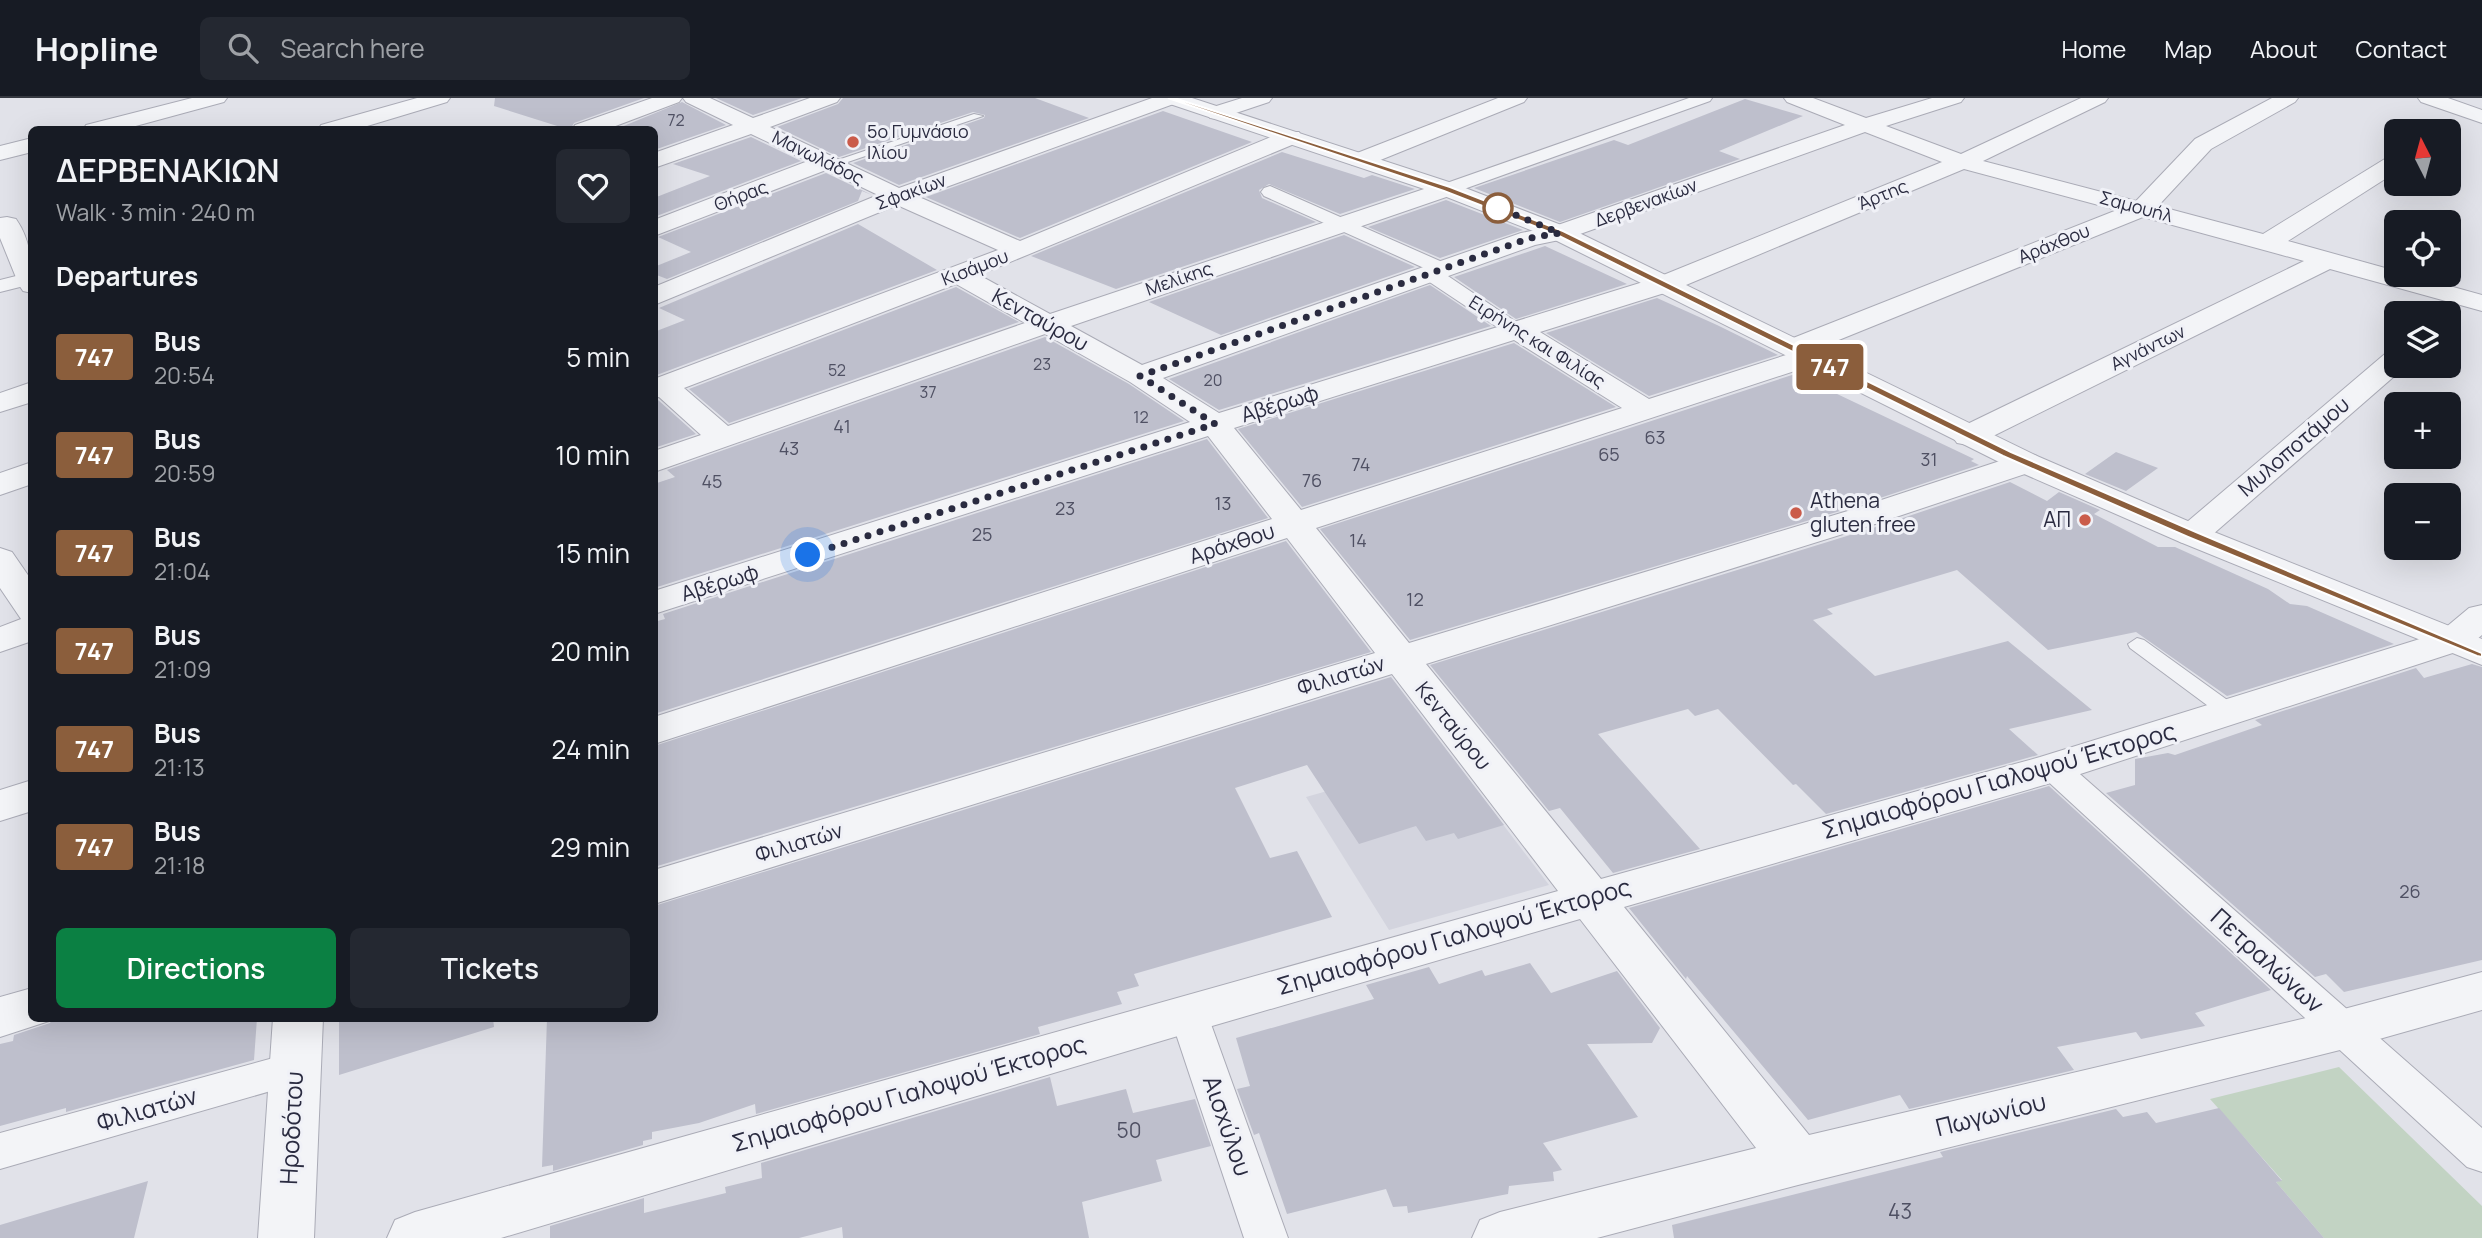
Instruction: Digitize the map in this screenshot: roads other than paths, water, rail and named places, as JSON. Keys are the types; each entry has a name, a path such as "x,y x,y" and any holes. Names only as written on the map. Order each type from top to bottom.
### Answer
{"street":[{"path":"109,126 218,98"},
{"path":"343,126 440,98"},
{"path":"608,98 641,110"},
{"path":"595,126 672,98"},
{"name":"Μανωλάδος","path":"693,98 898,196 1020,250"},
{"path":"658,160 830,98"},
{"path":"1172,98 1447,189 1560,233 2026,463 2192,535 2472,637"},
{"name":"Σφακίων","path":"658,295 898,196 1172,98"},
{"path":"1212,111 1238,98"},
{"path":"1212,111 1262,98"},
{"path":"1360,160 1517,98"},
{"name":"Μελίκης","path":"658,461 1045,324 1447,189 1704,98"},
{"name":"Σαμουήλ","path":"1794,98 1962,162 2267,243 2469,301"},
{"name":"Δερβενακίων","path":"1140,376 1530,238 1560,233 1862,126 1954,98"},
{"name":"Άρτης","path":"1665,284 1962,162 2098,98"},
{"name":"Αράχθου","path":"658,730 1645,409 1801,353 2142,209 2203,144 2288,98"},
{"path":"2428,98 2479,113"},
{"path":"127,104 174,126"},
{"path":"2461,121 2479,113"},
{"path":"379,116 403,126"},
{"name":"Κισάμου","path":"660,388 1020,250 1291,137"},
{"path":"0,153 28,146"},
{"name":"Θήρας","path":"658,228 830,163"},
{"path":"2267,243 2384,170"},
{"name":"Ειρήνης και Φιλίας","path":"1270,192 1344,223 1436,271 1517,330 1645,409"},
{"path":"28,218 3,225 28,278"},
{"name":"Αγνάντων","path":"1968,436 2327,260"},
{"name":"Κενταύρου","path":"958,274 1140,376 1215,424 1798,1161"},
{"path":"0,286 28,282"},
{"name":"Αβέρωφ","path":"658,602 1665,284"},
{"name":"Μυλοποτάμου","path":"2192,535 2384,369"},
{"path":"660,388 723,438"},
{"path":"0,403 28,392"},
{"name":"Φιλιατών","path":"658,886 1863,517 2026,463"},
{"path":"0,485 28,474"},
{"path":"11,557 28,601"},
{"path":"0,640 28,630"},
{"name":"Σημαιοφόρου Γιαλοψού Έκτορος","path":"415,1238 1188,1013 2053,768 2472,637"},
{"name":"Πετραλώνων","path":"2053,768 2482,1154"},
{"path":"0,806 28,796"},
{"name":"Πωγωνίου","path":"1500,1238 1798,1161 2344,1029 2482,991"},
{"path":"0,1017 28,1008"},
{"name":"Αισχύλου","path":"1188,1013 1266,1238"},
{"name":"Φιλιατών","path":"0,1151 297,1043"},
{"name":"Ηροδότου","path":"286,1238 297,1043"}],"lane":[{"path":"830,163 978,116"},
{"path":"2137,644 2230,712"}],"place":[{"name":"5ο Γυμνάσιο Ιλίου","path":"853,142"},
{"name":"Athena gluten free","path":"1796,513"},
{"name":"ΑΠ","path":"2085,520"}]}
